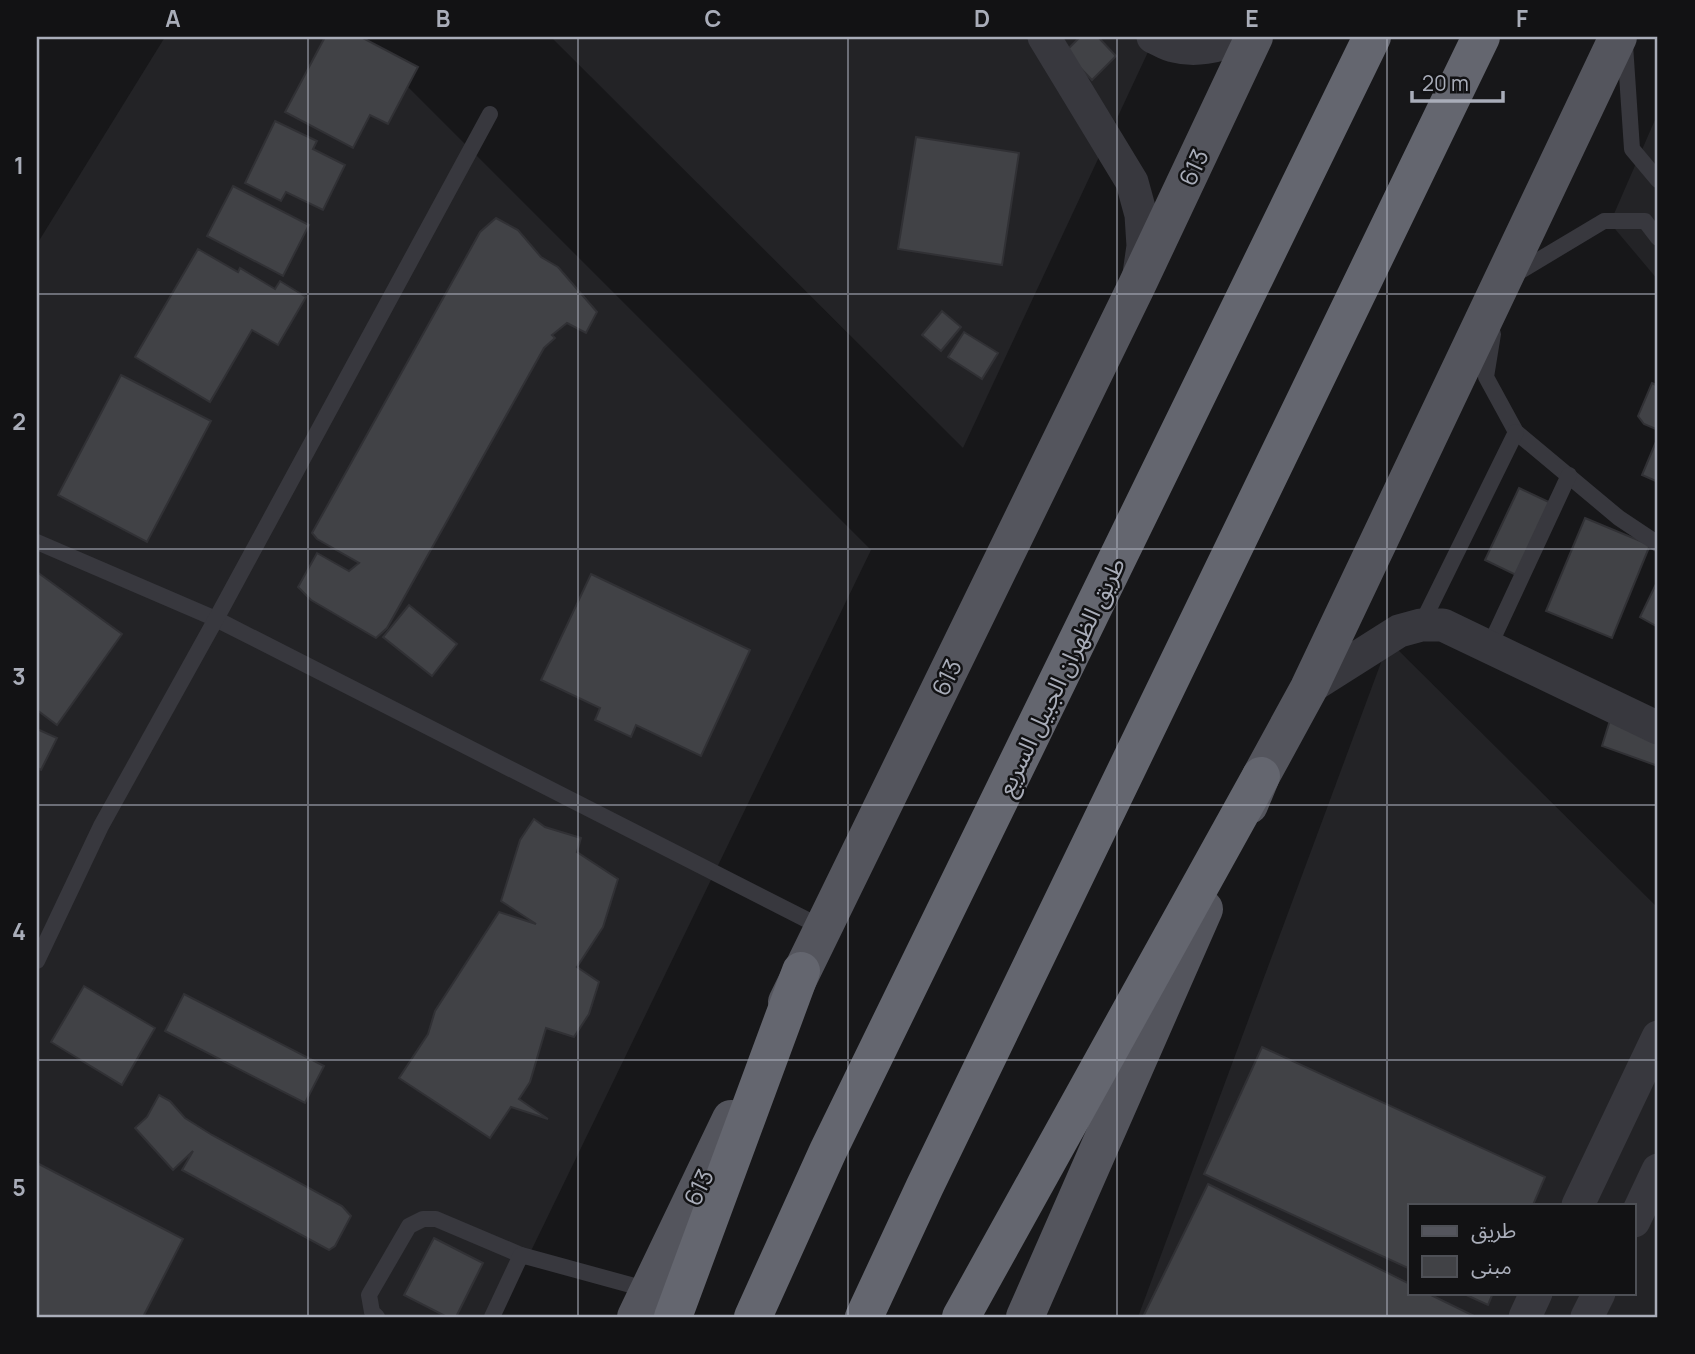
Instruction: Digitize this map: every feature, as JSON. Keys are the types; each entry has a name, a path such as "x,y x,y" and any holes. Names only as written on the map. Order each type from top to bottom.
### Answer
{"highway":[{"name":"طريق الظهران الجبيل السريع","path":"753,1317 828,1151 1372,37"},
{"path":"864,1317 1481,37"},
{"path":"961,1317 1261,776"},
{"path":"652,1308 801,971"}],"main road":[{"name":"613","path":"801,971 1137,285 1254,37"},
{"path":"1025,1317 1261,776 1309,688 1618,37"}],"street":[{"path":"1044,37 1132,182 1141,215 1143,246 1137,285"},
{"path":"1153,37 1175,47 1200,48 1226,44 1236,37"},
{"path":"1309,688 1399,631 1421,625 1443,625 1657,725"},
{"path":"1578,1204 1658,1037"},
{"path":"1636,1217 1658,1170"},
{"path":"1525,1317 1536,1294"},
{"path":"1587,1317 1598,1294"}],"lane":[{"path":"1626,37 1624,55 1632,149 1658,180"},
{"path":"37,961 101,826 490,114"},
{"path":"1658,238 1645,221 1604,221 1501,283 1486,377 1516,432 1619,518 1658,544"},
{"path":"1421,625 1516,432"},
{"path":"1489,648 1569,475"},
{"path":"37,542 216,619 823,928"},
{"path":"377,1317 372,1312 369,1295 408,1226 423,1219 436,1219 652,1308"},
{"path":"492,1317 521,1255"}],"shaded area":[{"path":"165,37 358,37 871,550 499,1317 37,1317 37,244"},
{"path":"551,37 1155,37 963,448"},
{"path":"1658,113 1658,280 1610,223"},
{"path":"1389,641 1658,908 1658,1317 1138,1317"}],"building":[{"path":"325,37 361,37 418,67 388,124 370,115 353,148 285,112"},
{"path":"1080,37 1098,37 1116,56 1092,80 1065,52"},
{"path":"275,121 317,141 313,149 345,165 323,210 286,192 281,201 245,183"},
{"path":"916,137 1019,153 1002,265 898,249"},
{"path":"233,186 309,225 283,276 207,236"},
{"path":"496,218 518,230 541,257 558,267 597,312 586,333 567,323 552,335 555,338 544,348 387,628 376,638 311,600 298,587 317,553 349,571 359,563 317,539 312,533 480,232"},
{"path":"198,249 238,272 240,268 275,289 280,281 306,297 278,345 252,330 210,402 135,357"},
{"path":"942,311 961,327 941,351 922,335"},
{"path":"964,332 998,353 982,379 948,357"},
{"path":"121,375 211,421 147,542 58,495"},
{"path":"1652,383 1658,386 1658,430 1644,424 1638,416"},
{"path":"1658,437 1658,482 1642,475"},
{"path":"1519,488 1553,504 1518,576 1485,560"},
{"path":"1585,518 1650,545 1612,638 1546,611"},
{"path":"37,572 122,634 57,725 37,710"},
{"path":"591,574 750,650 701,756 636,725 631,737 595,720 600,708 541,680"},
{"path":"1658,580 1658,627 1640,617"},
{"path":"409,605 457,644 432,676 383,637"},
{"path":"1611,717 1658,734 1658,766 1602,746"},
{"path":"37,729 57,738 41,770 37,768"},
{"path":"534,819 545,827 581,838 577,852 618,879 603,927 577,967 599,982 589,1014 574,1037 546,1028 530,1082 519,1099 548,1119 511,1107 490,1138 399,1078 428,1034 435,1011 499,912 536,924 501,901 520,840"},
{"path":"84,986 155,1028 122,1085 51,1042"},
{"path":"184,994 324,1066 305,1103 165,1031"},
{"path":"1262,1047 1545,1177 1533,1204 1408,1204 1408,1268 1204,1174"},
{"path":"159,1095 170,1101 185,1118 212,1135 342,1206 351,1216 335,1246 329,1250 182,1170 193,1151 173,1170 135,1128 147,1117"},
{"path":"37,1163 183,1239 143,1317 37,1317"},
{"path":"1208,1184 1408,1283 1408,1294 1429,1294 1476,1317 1143,1317"},
{"path":"434,1238 483,1263 456,1317 447,1317 404,1295"},
{"path":"1464,1294 1493,1294 1488,1305"}]}
